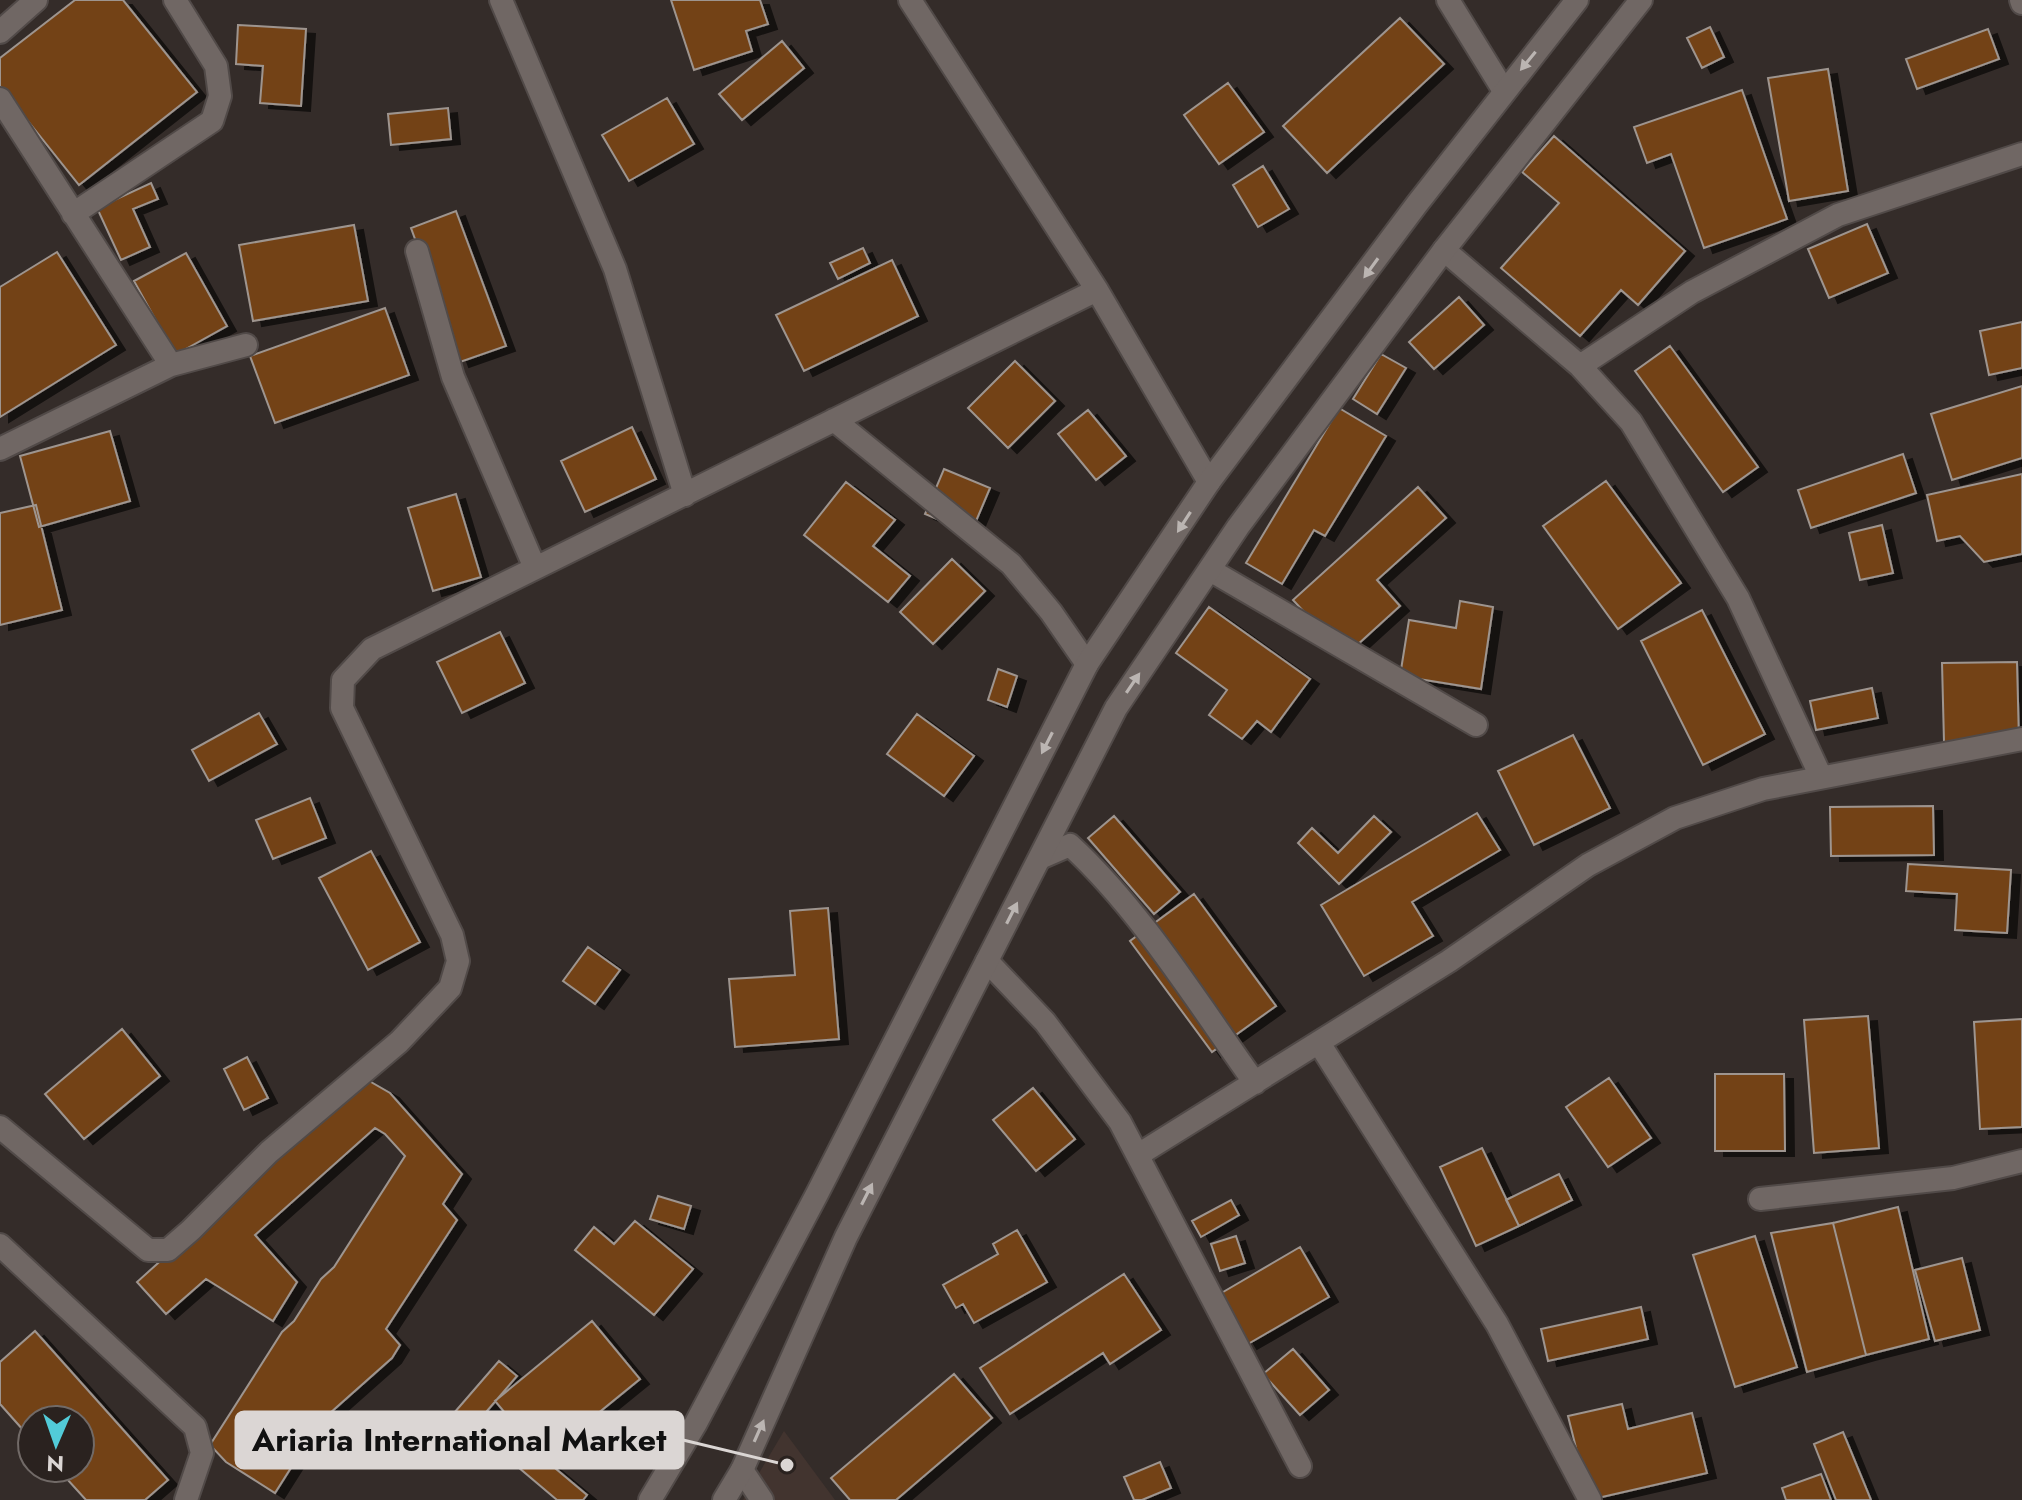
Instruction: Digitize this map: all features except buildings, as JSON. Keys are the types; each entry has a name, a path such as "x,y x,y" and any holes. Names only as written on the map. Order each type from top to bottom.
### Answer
{"street":[{"path":"73,214 212,121 220,96 216,66 175,0"},
{"path":"501,0 615,269 685,495"},
{"path":"910,0 1097,290 1209,482"},
{"path":"1448,0 1504,91"},
{"path":"650,1500 696,1423 788,1248 1087,664 1209,482 1504,91 1577,0"},
{"path":"724,1500 742,1470 846,1237 1116,708 1238,527 1444,250 1641,0"},
{"path":"0,32 20,5"},
{"path":"0,99 171,365"},
{"path":"1580,366 1692,292 1838,215 2022,154"},
{"path":"1444,250 1580,366 1631,422 1738,598 1821,777"},
{"path":"417,251 453,377 535,568"},
{"path":"0,1127 148,1250 168,1250 269,1152 399,1042 450,988 458,961 452,935 342,708 343,680 372,649 1097,290"},
{"path":"0,449 171,365 246,345"},
{"path":"834,420 1011,564 1051,612 1087,664"},
{"path":"1210,570 1476,725"},
{"path":"1138,1155 1449,961 1588,865 1675,818 1763,789 2022,739"},
{"path":"1040,858 1070,845 1097,870 1255,1083"},
{"path":"987,961 1045,1022 1120,1122 1300,1466"},
{"path":"1319,1043 1497,1324 1590,1500"},
{"path":"1760,1199 1953,1178 2022,1161"},
{"path":"0,1245 195,1427 202,1453 186,1500"},
{"path":"742,1470 762,1500"}],"shaded area":[{"path":"784,1431 835,1500 743,1500"}],"place":[{"name":"Ariaria International Market","path":"787,1465"}]}
